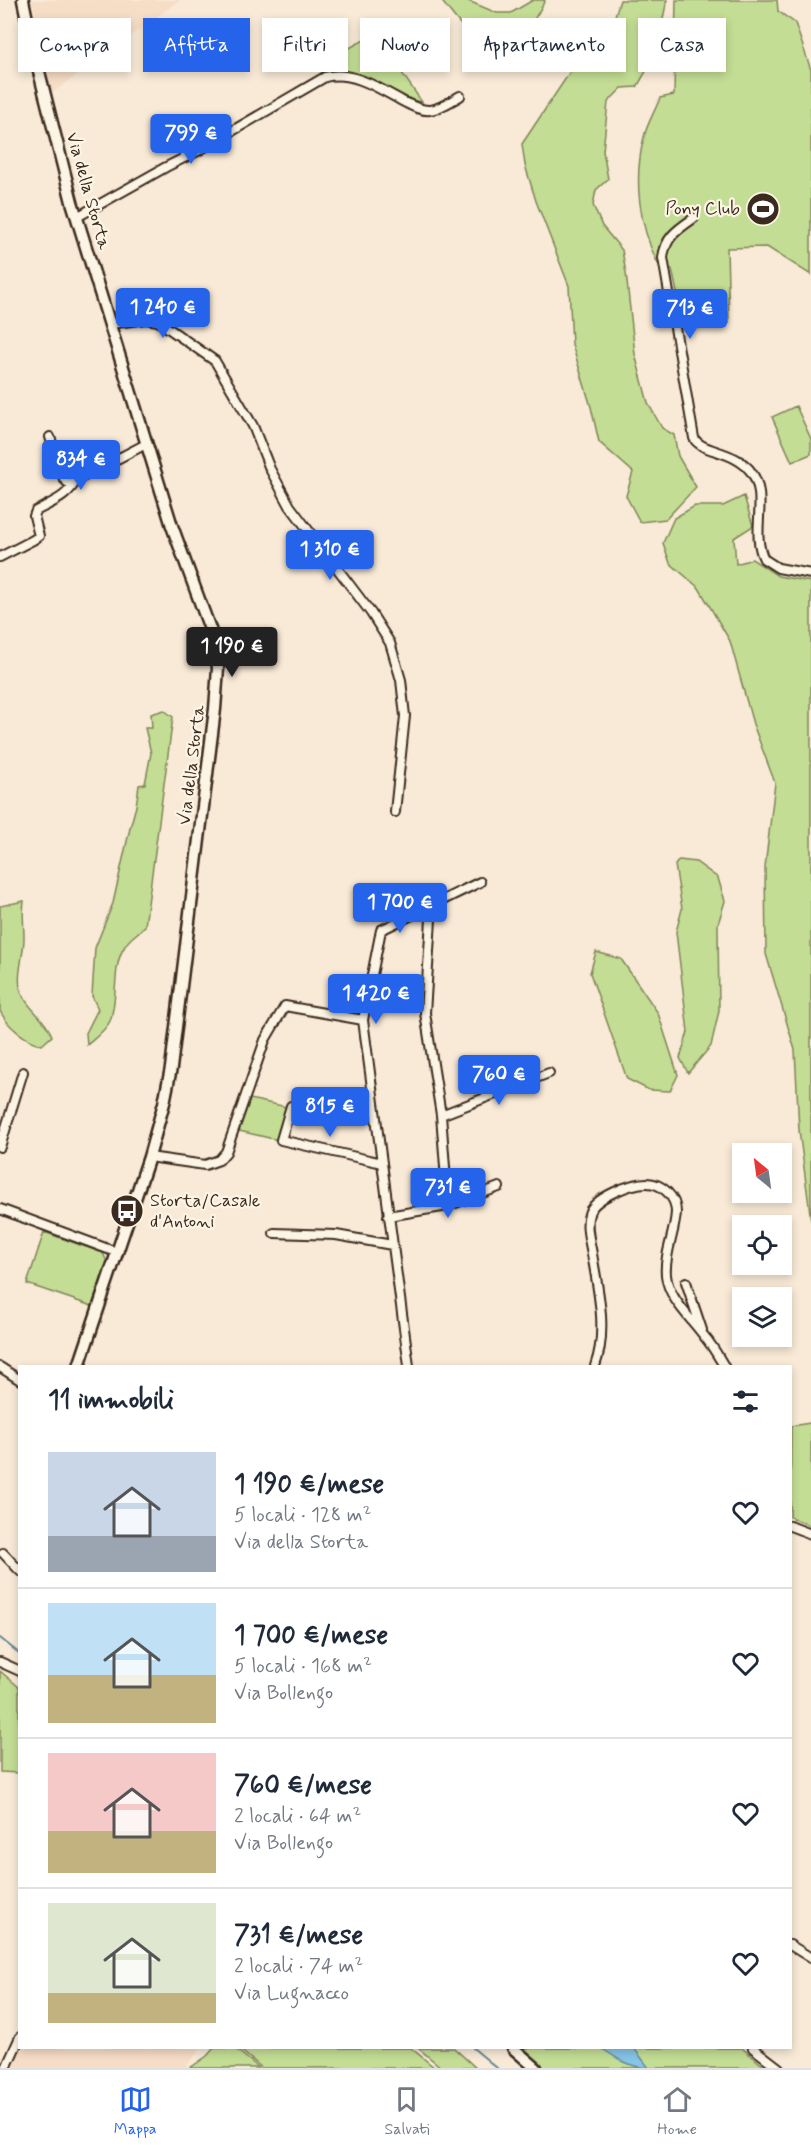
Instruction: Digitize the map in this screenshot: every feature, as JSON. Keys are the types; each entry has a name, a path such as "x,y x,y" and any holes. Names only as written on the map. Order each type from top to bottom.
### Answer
{"main road":[{"name":"Via della Storta","path":"23,0 60,160 172,526 214,640 218,668 215,715 176,1034 164,1103 149,1157 80,1365"},
{"path":"514,2049 536,2068"}],"street":[{"path":"77,217 166,166 206,147 316,81 332,75 366,81 413,107 423,110 434,110 460,96"},
{"path":"166,166 199,143"},
{"path":"694,218 670,237 664,249 663,258 693,435 701,447 735,457 752,473 759,490 759,544 764,559 778,568 811,574"},
{"path":"141,320 171,312"},
{"path":"110,324 150,319 164,324 215,361 253,426 270,469 290,506 371,613 390,644 402,680 405,716 395,812"},
{"path":"50,437 67,482 76,480 146,444"},
{"path":"0,557 39,536 34,516 36,511 71,491 76,480"},
{"path":"409,1365 363,1020 381,930 480,882"},
{"path":"432,904 425,1013 441,1115 448,1206"},
{"path":"149,1157 205,1164 222,1157 232,1140 265,1040 285,1006 363,1020"},
{"path":"0,1147 23,1072"},
{"path":"441,1115 549,1073"},
{"path":"291,1106 281,1140 382,1163"},
{"path":"595,1365 601,1327 590,1245 589,1213 593,1205 601,1198 649,1183 666,1191 676,1212 666,1278 675,1297 703,1334 722,1365"},
{"path":"388,1216 448,1206 499,1187"},
{"path":"0,1209 116,1252"},
{"path":"274,1233 336,1235 392,1245"},
{"path":"686,1282 703,1334"},
{"path":"0,1367 18,1379"},
{"path":"792,1527 811,1534"},
{"path":"3,1553 18,1569"},
{"path":"0,1662 18,1670"},
{"path":"792,1946 811,1958"},
{"path":"6,2068 18,2041"},
{"path":"754,2049 779,2068"}],"shaded area":[{"path":"32,0 180,0 155,18 143,18 143,27 131,36 131,18 36,18"},
{"path":"47,72 81,72 51,94"},
{"path":"18,2049 200,2049 185,2068 11,2068"}],"green space":[{"path":"441,0 466,0 497,13 511,13 533,0 545,0 535,18 462,18 462,27"},
{"path":"620,0 667,0 663,18 638,18 638,72 646,72 637,87 622,88 608,102 603,151 608,179 596,190 593,205 602,226 622,250 635,354 648,403 662,428 674,435 678,456 696,487 666,519 640,522 626,496 633,472 599,442 572,344 569,286 536,201 525,165 522,144 570,72 626,72 626,18 614,18"},
{"path":"676,0 777,0 778,11 795,23 811,70 811,275 767,247 727,248 729,323 685,330 672,269 658,264 642,218 639,186 641,153 647,127 660,98 674,95 674,72 726,72 726,18 676,18"},
{"path":"360,42 360,72 401,72 422,102 354,74 333,72 348,72 348,49"},
{"path":"796,406 811,439 811,454 792,462 772,417"},
{"path":"744,496 753,526 734,538 736,564 752,559 778,576 811,582 811,1221 799,1130 795,1050 766,954 765,867 775,783 753,724 730,641 699,588 670,563 663,543 674,518 695,506 723,506"},
{"path":"164,710 173,717 145,926 129,940 121,954 116,973 113,1012 110,1021 103,1031 87,1045 86,1033 98,1009 92,996 95,948 113,903 139,785 145,784 151,753 145,728 152,728 151,714"},
{"path":"679,860 696,862 718,878 725,901 718,924 719,1011 711,1046 688,1073 680,1058 688,1032 676,932 682,909 675,865"},
{"path":"24,901 24,945 19,981 25,1000 46,1025 52,1036 42,1045 18,1032 0,1011 0,906"},
{"path":"596,952 621,959 658,1013 678,1075 670,1091 649,1090 627,1079 590,973"},
{"path":"250,1099 287,1107 278,1140 239,1131"},
{"path":"44,1232 103,1253 107,1262 92,1306 27,1284"},
{"path":"811,1424 811,1526 792,1518 792,1426"},
{"path":"0,1671 18,1686 18,1773 0,1772"},
{"path":"213,2049 235,2049 259,2068 190,2068"},
{"path":"239,2049 412,2049 435,2068 262,2068"},
{"path":"419,2049 455,2049 476,2068 442,2068"},
{"path":"520,2049 743,2049 766,2068 542,2068"}],"water":[{"path":"603,2049 635,2049 649,2068 642,2068 618,2059"}],"waterway":[{"path":"0,1638 18,1652"},
{"path":"474,2049 497,2068"}],"place":[{"name":"Pony Club","path":"763,209"},
{"name":"Storta/Casale d'Antoni","path":"127,1211"}]}
